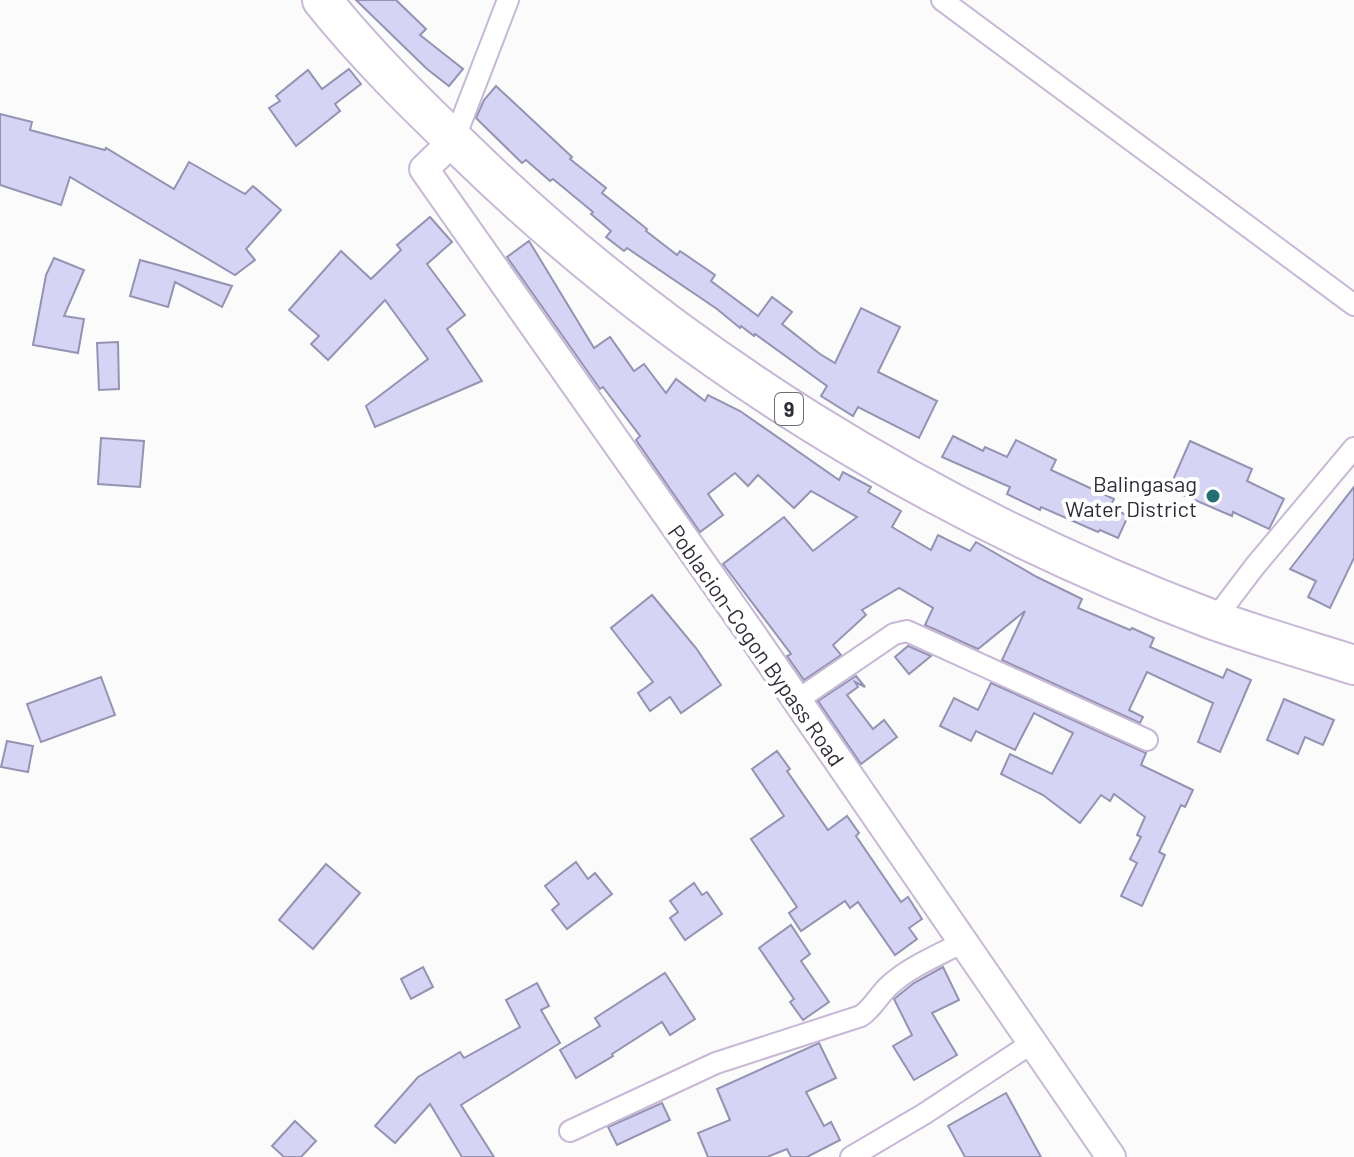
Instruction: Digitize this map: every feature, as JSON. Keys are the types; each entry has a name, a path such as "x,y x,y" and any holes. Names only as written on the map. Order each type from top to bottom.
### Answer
{"highway":[{"name":"9","path":"322,0 358,44 525,208 623,290 710,355 814,425 903,478 1121,584 1214,620 1354,665"}],"main road":[{"name":"Poblacion-Cogon Bypass Road","path":"454,140 424,169 1111,1157"}],"street":[{"path":"454,140 508,0"},
{"path":"942,0 1354,305"},
{"path":"1214,620 1354,448"},
{"path":"796,701 888,638 907,631 1147,740"},
{"path":"570,1131 716,1063 861,1016 900,976 963,942"},
{"path":"851,1157 924,1114 1032,1043"}],"building":[{"path":"356,0 396,0 426,29 420,35 463,69 449,86 427,69"},
{"path":"349,69 361,84 335,104 340,111 296,146 269,108 280,101 276,96 308,70 322,89"},
{"path":"496,86 572,157 570,159 606,188 602,193 646,231 677,255 680,251 715,275 711,281 758,316 772,297 792,312 782,324 835,363 861,308 900,327 878,372 937,401 919,438 858,407 853,416 821,396 827,386 755,334 740,328 717,309 606,237 611,231 591,214 593,212 526,160 522,163 476,118 484,100"},
{"path":"0,114 32,122 30,130 106,148 174,189 189,162 245,194 253,186 281,210 246,249 255,260 235,275 70,177 61,205 0,185"},
{"path":"430,217 452,242 427,264 465,315 447,329 482,381 375,427 366,406 428,359 385,300 328,360 311,344 319,336 289,310 341,251 371,279 401,250 397,245"},
{"path":"529,241 594,348 610,337 634,371 644,364 666,393 676,379 705,401 708,395 740,411 839,480 843,472 871,487 868,492 901,511 892,527 931,550 938,535 970,551 976,542 1082,599 1078,608 1154,638 1150,647 1223,678 1227,669 1251,680 1220,752 1198,742 1213,703 1147,672 1129,710 1143,717 1140,723 1002,660 1025,611 978,649 925,625 933,608 899,588 862,610 866,615 833,645 841,655 804,680 787,656 791,654 723,564 784,517 813,551 857,517 811,491 794,508 758,475 748,486 735,473 708,494 723,515 700,532 636,440 640,436 603,387 600,389 507,257"},
{"path":"54,258 84,270 64,316 84,319 78,353 33,345 46,275"},
{"path":"140,260 232,286 222,307 175,282 168,307 130,296"},
{"path":"118,342 119,389 99,390 97,343"},
{"path":"953,436 983,451 985,447 1007,457 1016,440 1056,460 1051,470 1114,499 1110,507 1128,516 1118,538 1041,507 1040,510 1007,494 1010,487 942,457"},
{"path":"101,438 144,441 140,487 98,484"},
{"path":"1190,441 1252,469 1247,481 1284,499 1269,529 1233,512 1232,516 1169,489"},
{"path":"1354,487 1354,558 1330,608 1308,597 1316,581 1290,569"},
{"path":"652,595 696,648 721,685 681,713 670,697 650,711 638,693 653,682 611,628"},
{"path":"908,646 931,656 909,674 895,657"},
{"path":"856,676 865,687 855,682 858,687 847,695 873,729 884,720 897,737 861,764 818,701"},
{"path":"101,677 115,715 41,742 27,704"},
{"path":"991,683 1146,753 1141,765 1193,790 1185,807 1181,805 1159,852 1165,855 1142,906 1121,896 1137,863 1130,859 1141,837 1137,835 1145,817 1114,794 1110,801 1101,795 1080,823 1043,795 1001,774 1010,754 1052,774 1073,733 1034,713 1015,750 976,731 971,741 940,726 954,698 978,710"},
{"path":"1284,699 1334,720 1323,745 1305,737 1298,754 1267,740"},
{"path":"7,741 33,746 28,772 1,767"},
{"path":"777,751 790,769 787,771 828,830 847,816 859,833 856,836 901,902 908,897 922,919 909,928 917,939 895,955 858,902 850,908 845,901 801,931 789,913 797,907 751,839 784,816 752,769"},
{"path":"576,862 588,879 595,873 612,894 567,929 552,910 559,904 545,886"},
{"path":"326,864 360,893 313,949 279,920"},
{"path":"694,883 702,895 707,892 722,914 685,940 670,918 678,912 670,901"},
{"path":"791,925 810,954 801,961 829,1002 803,1020 790,1002 794,999 759,948"},
{"path":"423,967 433,987 411,999 401,979"},
{"path":"943,967 959,1000 932,1013 957,1055 914,1080 893,1046 912,1035 894,999 914,983"},
{"path":"665,973 695,1019 670,1035 662,1022 576,1078 560,1050 600,1026 595,1018"},
{"path":"537,983 549,1006 541,1010 560,1043 461,1105 494,1157 462,1157 430,1104 395,1143 375,1126 418,1077 460,1052 464,1058 520,1027 506,1000"},
{"path":"819,1043 836,1078 806,1092 824,1126 831,1122 840,1140 807,1157 791,1157 787,1149 767,1157 708,1157 698,1133 730,1120 717,1089"},
{"path":"1006,1093 1041,1157 965,1157 948,1126"},
{"path":"662,1103 670,1120 617,1145 608,1127"},
{"path":"295,1121 316,1141 301,1157 284,1157 272,1146"}],"place":[{"name":"Balingasag Water District","path":"1213,496"}]}
